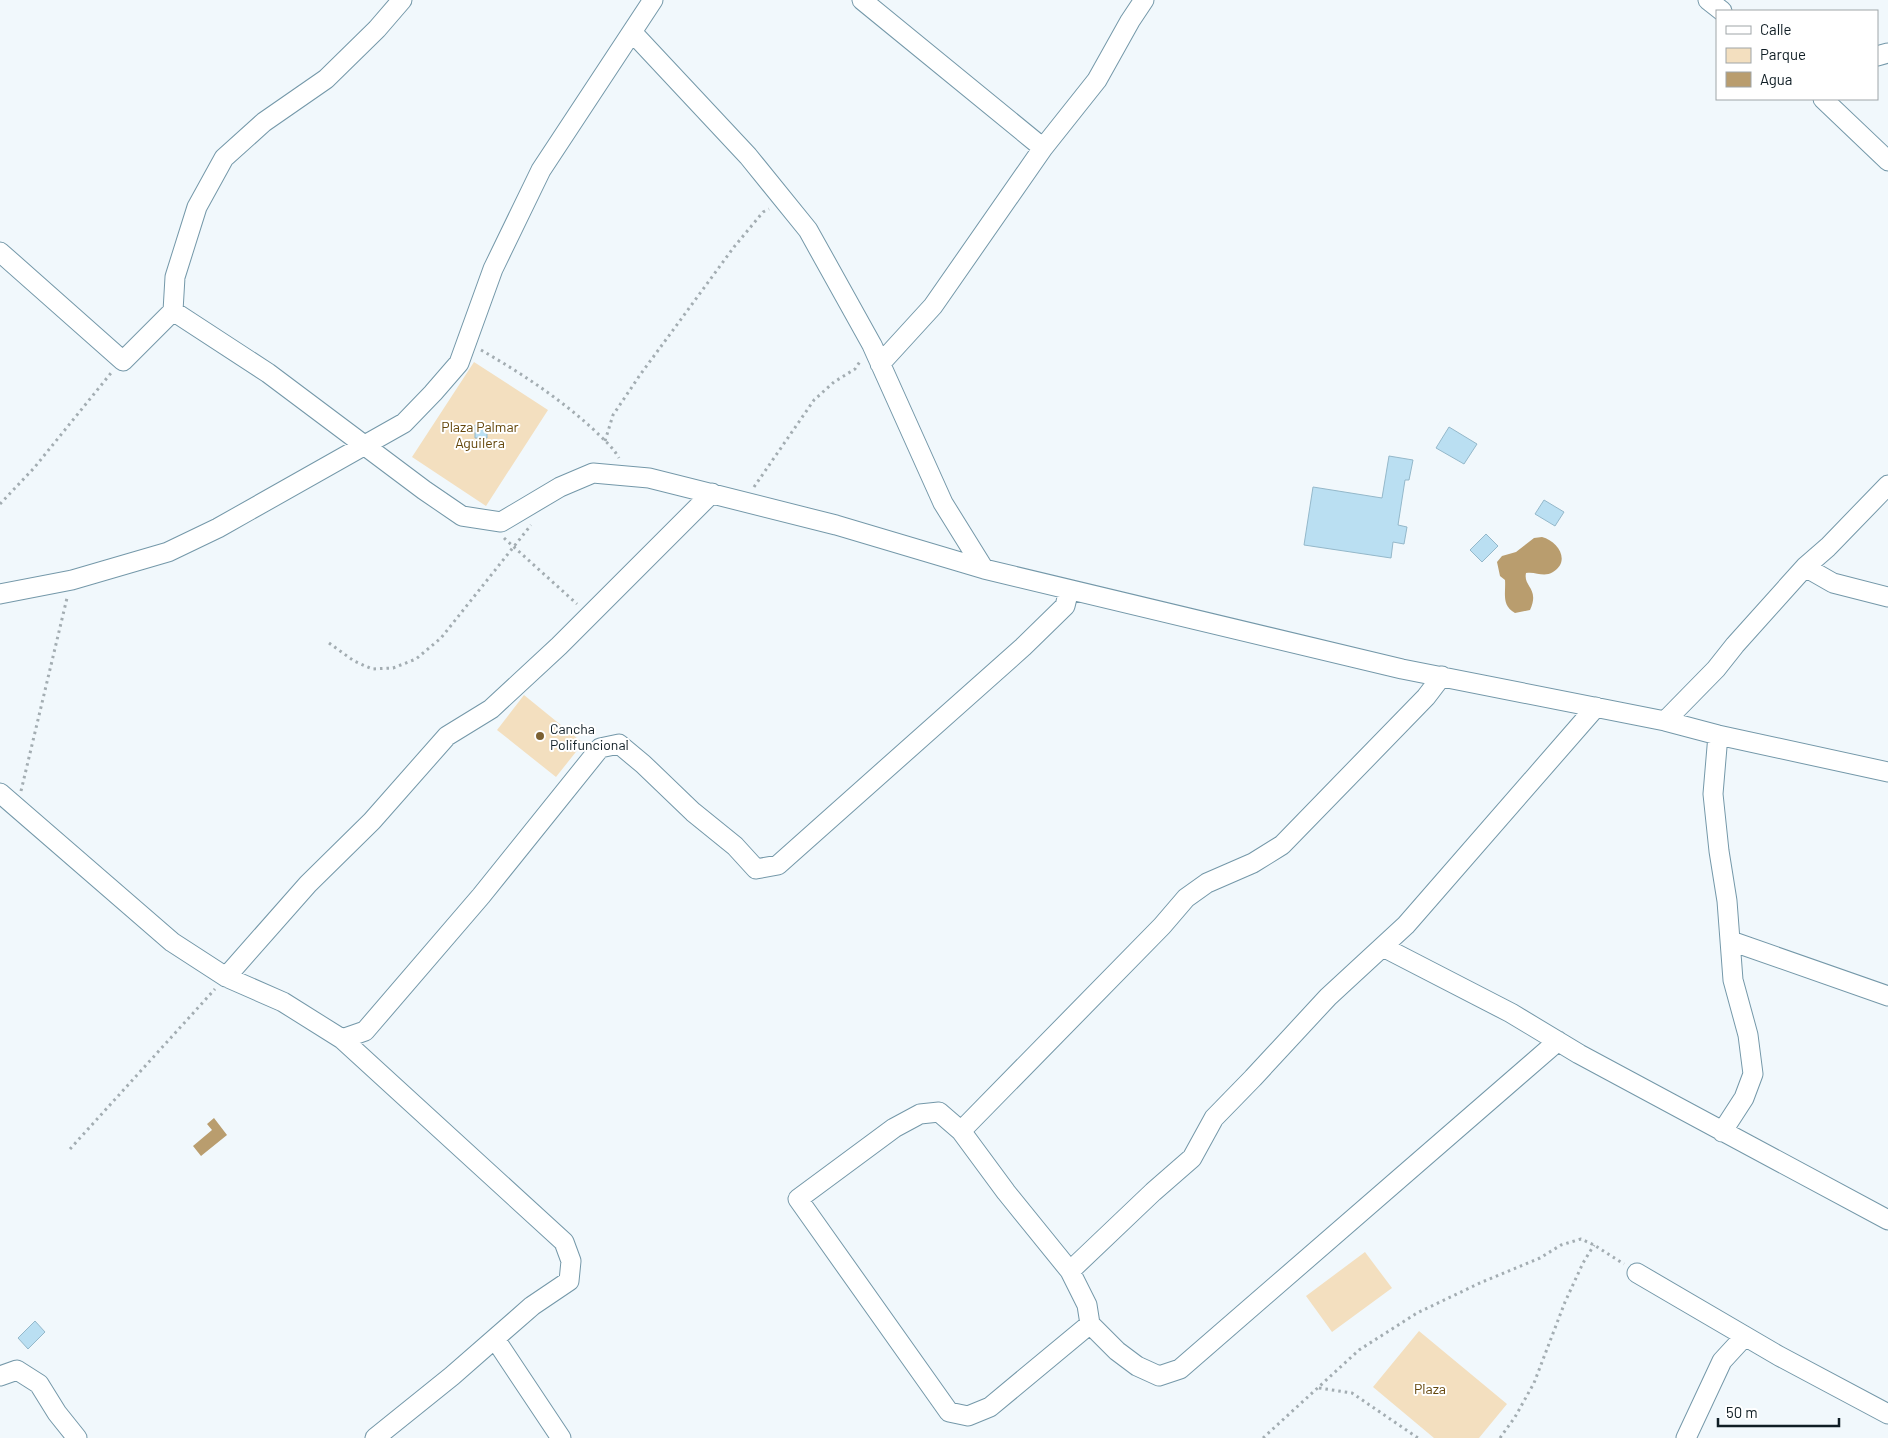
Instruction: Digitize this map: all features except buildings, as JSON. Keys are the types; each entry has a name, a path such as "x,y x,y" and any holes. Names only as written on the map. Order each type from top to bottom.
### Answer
{"street":[{"path":"0,252 123,361 173,311 176,277 197,207 224,158 264,122 326,79 377,29 402,0"},
{"path":"0,594 72,580 168,552 218,528 404,424 459,363 493,269 541,170 653,0"},
{"path":"862,0 1043,148"},
{"path":"880,364 933,306 1043,148 1096,80 1130,20 1144,0"},
{"path":"1708,0 1721,10"},
{"path":"632,32 748,156 808,230 872,345 943,503 984,569"},
{"path":"1824,100 1888,161"},
{"path":"173,311 268,373 424,490 462,516 501,522 560,487 593,473 649,478 836,525 984,569 1069,590 1402,669 1665,721 1718,735 1888,772"},
{"path":"1665,721 1716,669 1735,645 1806,567 1888,485"},
{"path":"226,977 308,884 372,821 447,736 491,709 560,646 712,493"},
{"path":"1806,567 1833,583 1888,597"},
{"path":"342,1039 365,1031 482,896 600,748 619,744 643,764 693,812 735,846 756,869 778,865 1023,647 1065,606 1069,590"},
{"path":"961,1131 1162,926 1186,898 1207,883 1253,863 1282,845 1426,697 1442,676"},
{"path":"1070,1271 1153,1192 1192,1158 1214,1118 1328,997 1383,948 1447,879 1596,707"},
{"path":"1718,735 1713,794 1731,941 1733,980 1748,1035 1753,1074 1744,1098 1722,1132"},
{"path":"0,793 172,942 226,977 283,1002 342,1039 564,1242 571,1261 569,1281 532,1306 376,1438"},
{"path":"1731,941 1888,996"},
{"path":"1383,948 1511,1013 1722,1132 1888,1220"},
{"path":"1090,1324 990,1407 968,1416 949,1412 798,1199 894,1128 920,1114 939,1112 961,1131 1006,1192 1070,1271 1087,1304 1090,1324 1117,1351 1137,1366 1159,1376 1180,1369 1558,1041"},
{"path":"1637,1273 1744,1336 1888,1414"},
{"path":"1686,1438 1722,1361 1744,1336"},
{"path":"495,1339 561,1438"},
{"path":"0,1376 17,1370 38,1384 57,1413 77,1438"}],"path":[{"path":"605,441 613,415 734,247 763,212 786,202"},
{"path":"466,341 513,368 545,390 580,418 614,449 629,475"},
{"path":"744,502 814,400 834,382 855,368 872,345"},
{"path":"0,504 34,468 112,371 123,361"},
{"path":"329,642 354,660 372,669 394,668 416,659 441,638 478,590 514,548 533,523 541,499"},
{"path":"483,520 589,615"},
{"path":"17,809 72,580"},
{"path":"70,1148 226,977"},
{"path":"1263,1438 1359,1350 1417,1313 1482,1282 1540,1258 1562,1245 1581,1239 1594,1245 1637,1273"},
{"path":"1500,1438 1515,1417 1534,1383 1565,1302 1583,1263 1594,1245"},
{"path":"1318,1388 1352,1394 1418,1438"}],"green space":[{"name":"Plaza Palmar Aguilera","path":"474,362 548,410 486,506 412,457"},
{"name":"Cancha Polifuncional","path":"524,695 583,743 556,777 497,730"},
{"path":"1365,1252 1392,1288 1332,1332 1306,1296"},
{"name":"Plaza","path":"1419,1331 1507,1404 1479,1438 1434,1438 1373,1387"}],"water":[{"path":"1542,537 1548,539 1557,547 1562,557 1561,562 1558,568 1549,574 1526,573 1527,582 1532,592 1533,603 1530,610 1515,613 1506,602 1505,580 1500,576 1497,562 1502,556 1516,552 1534,538"},
{"path":"214,1118 227,1135 201,1156 193,1146 212,1130 207,1124"}],"place":[{"name":"Cancha Polifuncional","path":"540,736"}]}
